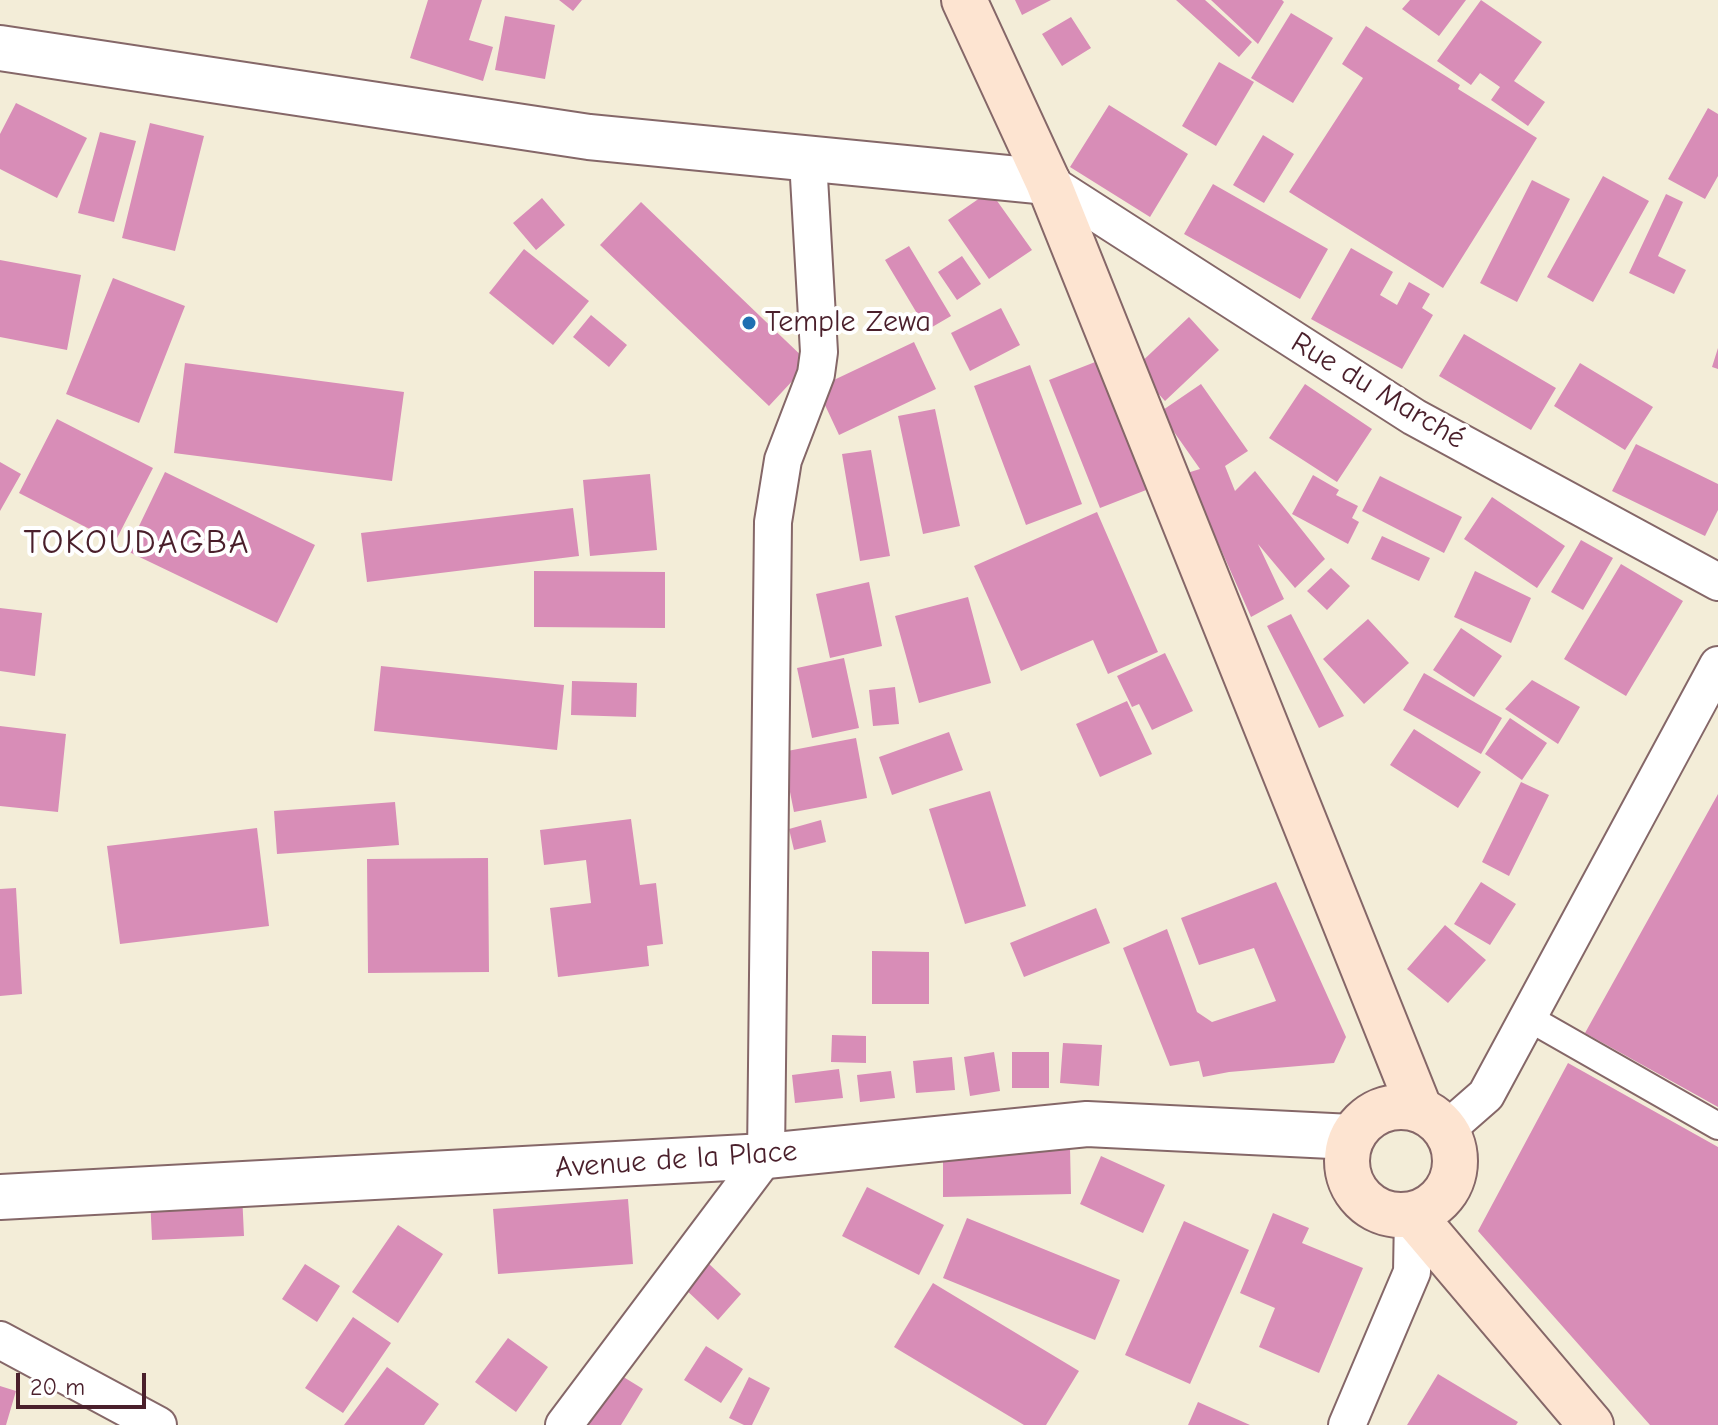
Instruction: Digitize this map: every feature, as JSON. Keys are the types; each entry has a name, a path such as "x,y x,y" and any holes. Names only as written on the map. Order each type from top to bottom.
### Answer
{"main road":[{"path":"964,0 1048,182 1433,1120 1454,1149 1455,1170 1448,1190 1433,1206 1413,1215 1389,1215 1366,1204 1351,1185 1346,1161 1352,1137 1364,1121 1381,1111 1401,1107 1433,1120"},
{"path":"1413,1215 1591,1425"}],"street":[{"path":"0,48 589,137 1048,182"},
{"path":"564,1425 766,1156 773,522 783,460 816,374 819,352 808,160"},
{"name":"Rue du Marché","path":"1048,182 1414,417 1718,582"},
{"path":"1433,1120 1486,1095 1718,665"},
{"path":"1527,1017 1718,1126"},
{"name":"Avenue de la Place","path":"0,1197 766,1156 1087,1124 1352,1137"},
{"path":"1347,1425 1412,1272 1413,1215"},
{"path":"0,1340 158,1425"}],"building":[{"path":"428,0 482,0 469,40 493,47 483,81 410,58"},
{"path":"559,0 582,0 573,11"},
{"path":"1015,0 1051,0 1022,15"},
{"path":"1176,0 1205,0 1252,42 1239,57"},
{"path":"1211,0 1282,0 1284,2 1258,44"},
{"path":"1410,0 1466,0 1439,36 1402,9"},
{"path":"1481,0 1542,42 1514,81 1545,102 1528,126 1491,100 1500,87 1480,73 1471,85 1437,61"},
{"path":"1291,13 1333,38 1293,103 1251,78"},
{"path":"505,16 555,25 545,79 495,70"},
{"path":"1071,17 1091,48 1062,66 1042,34"},
{"path":"1366,26 1537,138 1443,288 1289,192 1363,78 1342,64"},
{"path":"1219,62 1254,82 1216,146 1182,126"},
{"path":"16,103 87,138 57,198 0,169 0,134"},
{"path":"1109,105 1188,154 1150,217 1070,167"},
{"path":"1708,108 1718,114 1718,176 1705,199 1668,179"},
{"path":"150,123 204,136 175,251 122,238"},
{"path":"100,132 136,141 114,222 78,213"},
{"path":"1263,135 1294,154 1264,203 1233,185"},
{"path":"1603,176 1649,201 1593,302 1547,277"},
{"path":"1532,180 1570,199 1517,302 1480,283"},
{"path":"1213,184 1328,249 1300,299 1184,234"},
{"path":"990,191 1032,250 989,279 948,220"},
{"path":"1666,194 1683,202 1658,256 1686,270 1674,294 1629,273"},
{"path":"542,198 565,225 536,250 513,223"},
{"path":"641,202 809,363 769,406 600,245"},
{"path":"909,246 951,316 927,330 885,260"},
{"path":"1351,248 1393,272 1380,295 1397,305 1409,282 1430,294 1422,308 1433,315 1402,369 1311,319"},
{"path":"524,249 589,301 553,345 489,293"},
{"path":"962,256 981,284 957,300 938,272"},
{"path":"0,260 81,275 67,350 0,337"},
{"path":"113,278 185,306 139,423 66,394"},
{"path":"1001,308 1020,345 970,371 951,333"},
{"path":"591,315 627,345 609,367 573,337"},
{"path":"1189,317 1219,350 1165,401 1135,368"},
{"path":"1464,334 1556,388 1531,430 1439,376"},
{"path":"914,342 936,389 839,435 817,388"},
{"path":"1718,348 1718,369 1712,367"},
{"path":"1108,357 1159,485 1100,508 1049,380"},
{"path":"185,363 404,392 392,481 174,453"},
{"path":"1580,363 1653,407 1625,450 1554,406"},
{"path":"1030,365 1082,504 1026,525 974,386"},
{"path":"1201,384 1248,451 1225,466 1235,491 1255,471 1325,559 1295,588 1258,544 1284,599 1251,617 1187,473 1200,469 1160,412"},
{"path":"1305,384 1372,429 1337,482 1269,438"},
{"path":"935,409 960,526 923,534 898,416"},
{"path":"57,419 153,468 115,542 19,493"},
{"path":"1636,444 1718,484 1718,510 1705,536 1612,491"},
{"path":"871,450 890,556 860,561 842,454"},
{"path":"0,462 21,474 0,511"},
{"path":"165,472 315,545 277,623 127,551"},
{"path":"650,474 657,550 590,556 583,480"},
{"path":"1313,475 1339,490 1336,495 1358,506 1352,518 1359,522 1348,544 1292,514"},
{"path":"1380,476 1462,517 1444,553 1362,511"},
{"path":"1492,497 1565,546 1537,588 1464,539"},
{"path":"573,508 579,556 367,582 361,533"},
{"path":"1097,512 1158,652 1108,674 1093,640 1021,671 974,566"},
{"path":"1382,536 1430,558 1419,581 1371,559"},
{"path":"1581,540 1613,558 1583,610 1551,592"},
{"path":"1621,564 1683,601 1626,696 1564,659"},
{"path":"1331,568 1350,586 1327,610 1307,591"},
{"path":"534,571 665,572 665,628 534,627"},
{"path":"1475,571 1531,598 1511,643 1454,617"},
{"path":"869,582 882,646 830,658 816,594"},
{"path":"968,597 991,683 919,703 895,616"},
{"path":"0,608 42,613 35,676 0,671"},
{"path":"1291,614 1344,716 1319,728 1267,626"},
{"path":"1368,619 1409,663 1364,704 1323,659"},
{"path":"1461,628 1502,656 1474,697 1433,670"},
{"path":"1165,653 1193,711 1152,730 1139,704 1132,707 1117,676"},
{"path":"844,658 859,728 812,738 797,668"},
{"path":"381,666 564,685 557,750 374,731"},
{"path":"1424,673 1502,718 1481,754 1403,710"},
{"path":"1532,680 1580,707 1558,744 1505,709"},
{"path":"572,681 637,683 636,717 571,715"},
{"path":"895,687 899,724 873,726 869,690"},
{"path":"1127,701 1152,754 1100,777 1076,724"},
{"path":"1510,718 1547,743 1522,780 1485,754"},
{"path":"0,726 66,734 58,812 0,806"},
{"path":"1414,729 1481,772 1458,808 1390,765"},
{"path":"949,732 963,770 892,795 879,757"},
{"path":"856,738 867,798 794,812 782,752"},
{"path":"1521,782 1549,795 1509,876 1482,862"},
{"path":"990,791 1026,906 965,924 929,809"},
{"path":"1718,794 1718,1107 1585,1033"},
{"path":"395,802 399,845 277,854 274,811"},
{"path":"631,819 640,885 656,883 663,944 647,946 649,966 558,977 550,908 591,903 586,860 544,865 540,830"},
{"path":"821,820 826,842 794,850 789,829"},
{"path":"257,828 269,926 120,944 107,846"},
{"path":"488,858 489,972 368,973 367,859"},
{"path":"1276,882 1346,1037 1334,1063 1203,1077 1199,1061 1170,1066 1123,948 1167,929 1197,1012 1212,1022 1276,1001 1254,948 1199,965 1181,918"},
{"path":"1481,882 1516,904 1490,945 1454,924"},
{"path":"16,888 22,994 0,996 0,889"},
{"path":"1096,908 1110,943 1024,977 1010,943"},
{"path":"1445,925 1486,960 1448,1003 1407,969"},
{"path":"872,951 929,952 929,1004 872,1004"},
{"path":"832,1035 866,1036 866,1063 831,1062"},
{"path":"1063,1043 1102,1045 1099,1086 1060,1083"},
{"path":"994,1052 1000,1091 970,1096 964,1057"},
{"path":"1012,1052 1049,1052 1049,1088 1012,1088"},
{"path":"952,1057 955,1090 916,1093 913,1061"},
{"path":"1568,1063 1718,1147 1718,1425 1650,1425 1478,1231"},
{"path":"839,1069 843,1098 795,1103 792,1075"},
{"path":"891,1071 895,1098 860,1102 857,1075"},
{"path":"1070,1147 1071,1194 943,1197 943,1150"},
{"path":"1101,1156 1165,1185 1143,1233 1080,1204"},
{"path":"867,1187 944,1225 919,1275 842,1236"},
{"path":"242,1193 244,1236 152,1240 150,1196"},
{"path":"628,1199 633,1264 498,1274 493,1209"},
{"path":"1273,1213 1309,1228 1302,1243 1363,1268 1319,1373 1259,1347 1275,1308 1240,1293"},
{"path":"967,1218 1120,1280 1095,1340 943,1278"},
{"path":"1184,1221 1249,1250 1190,1384 1125,1355"},
{"path":"398,1225 443,1254 398,1323 352,1292"},
{"path":"707,1262 741,1294 718,1320 683,1287"},
{"path":"305,1264 340,1286 317,1322 282,1299"},
{"path":"933,1283 1079,1371 1046,1425 1024,1425 894,1347"},
{"path":"353,1317 391,1343 343,1413 305,1388"},
{"path":"508,1338 548,1367 516,1412 475,1382"},
{"path":"706,1346 743,1369 721,1403 684,1380"},
{"path":"387,1367 439,1404 424,1425 344,1425"},
{"path":"617,1373 643,1389 621,1425 586,1425"},
{"path":"1438,1374 1518,1422 1516,1425 1407,1425"},
{"path":"749,1377 770,1388 752,1425 744,1425 729,1418"},
{"path":"0,1386 16,1391 6,1425 0,1425"},
{"path":"1198,1402 1250,1425 1188,1425"}],"place":[{"name":"Temple Zewa","path":"749,323"}],"district":[{"name":"TOKOUDAGBA","path":"137,543"}]}
